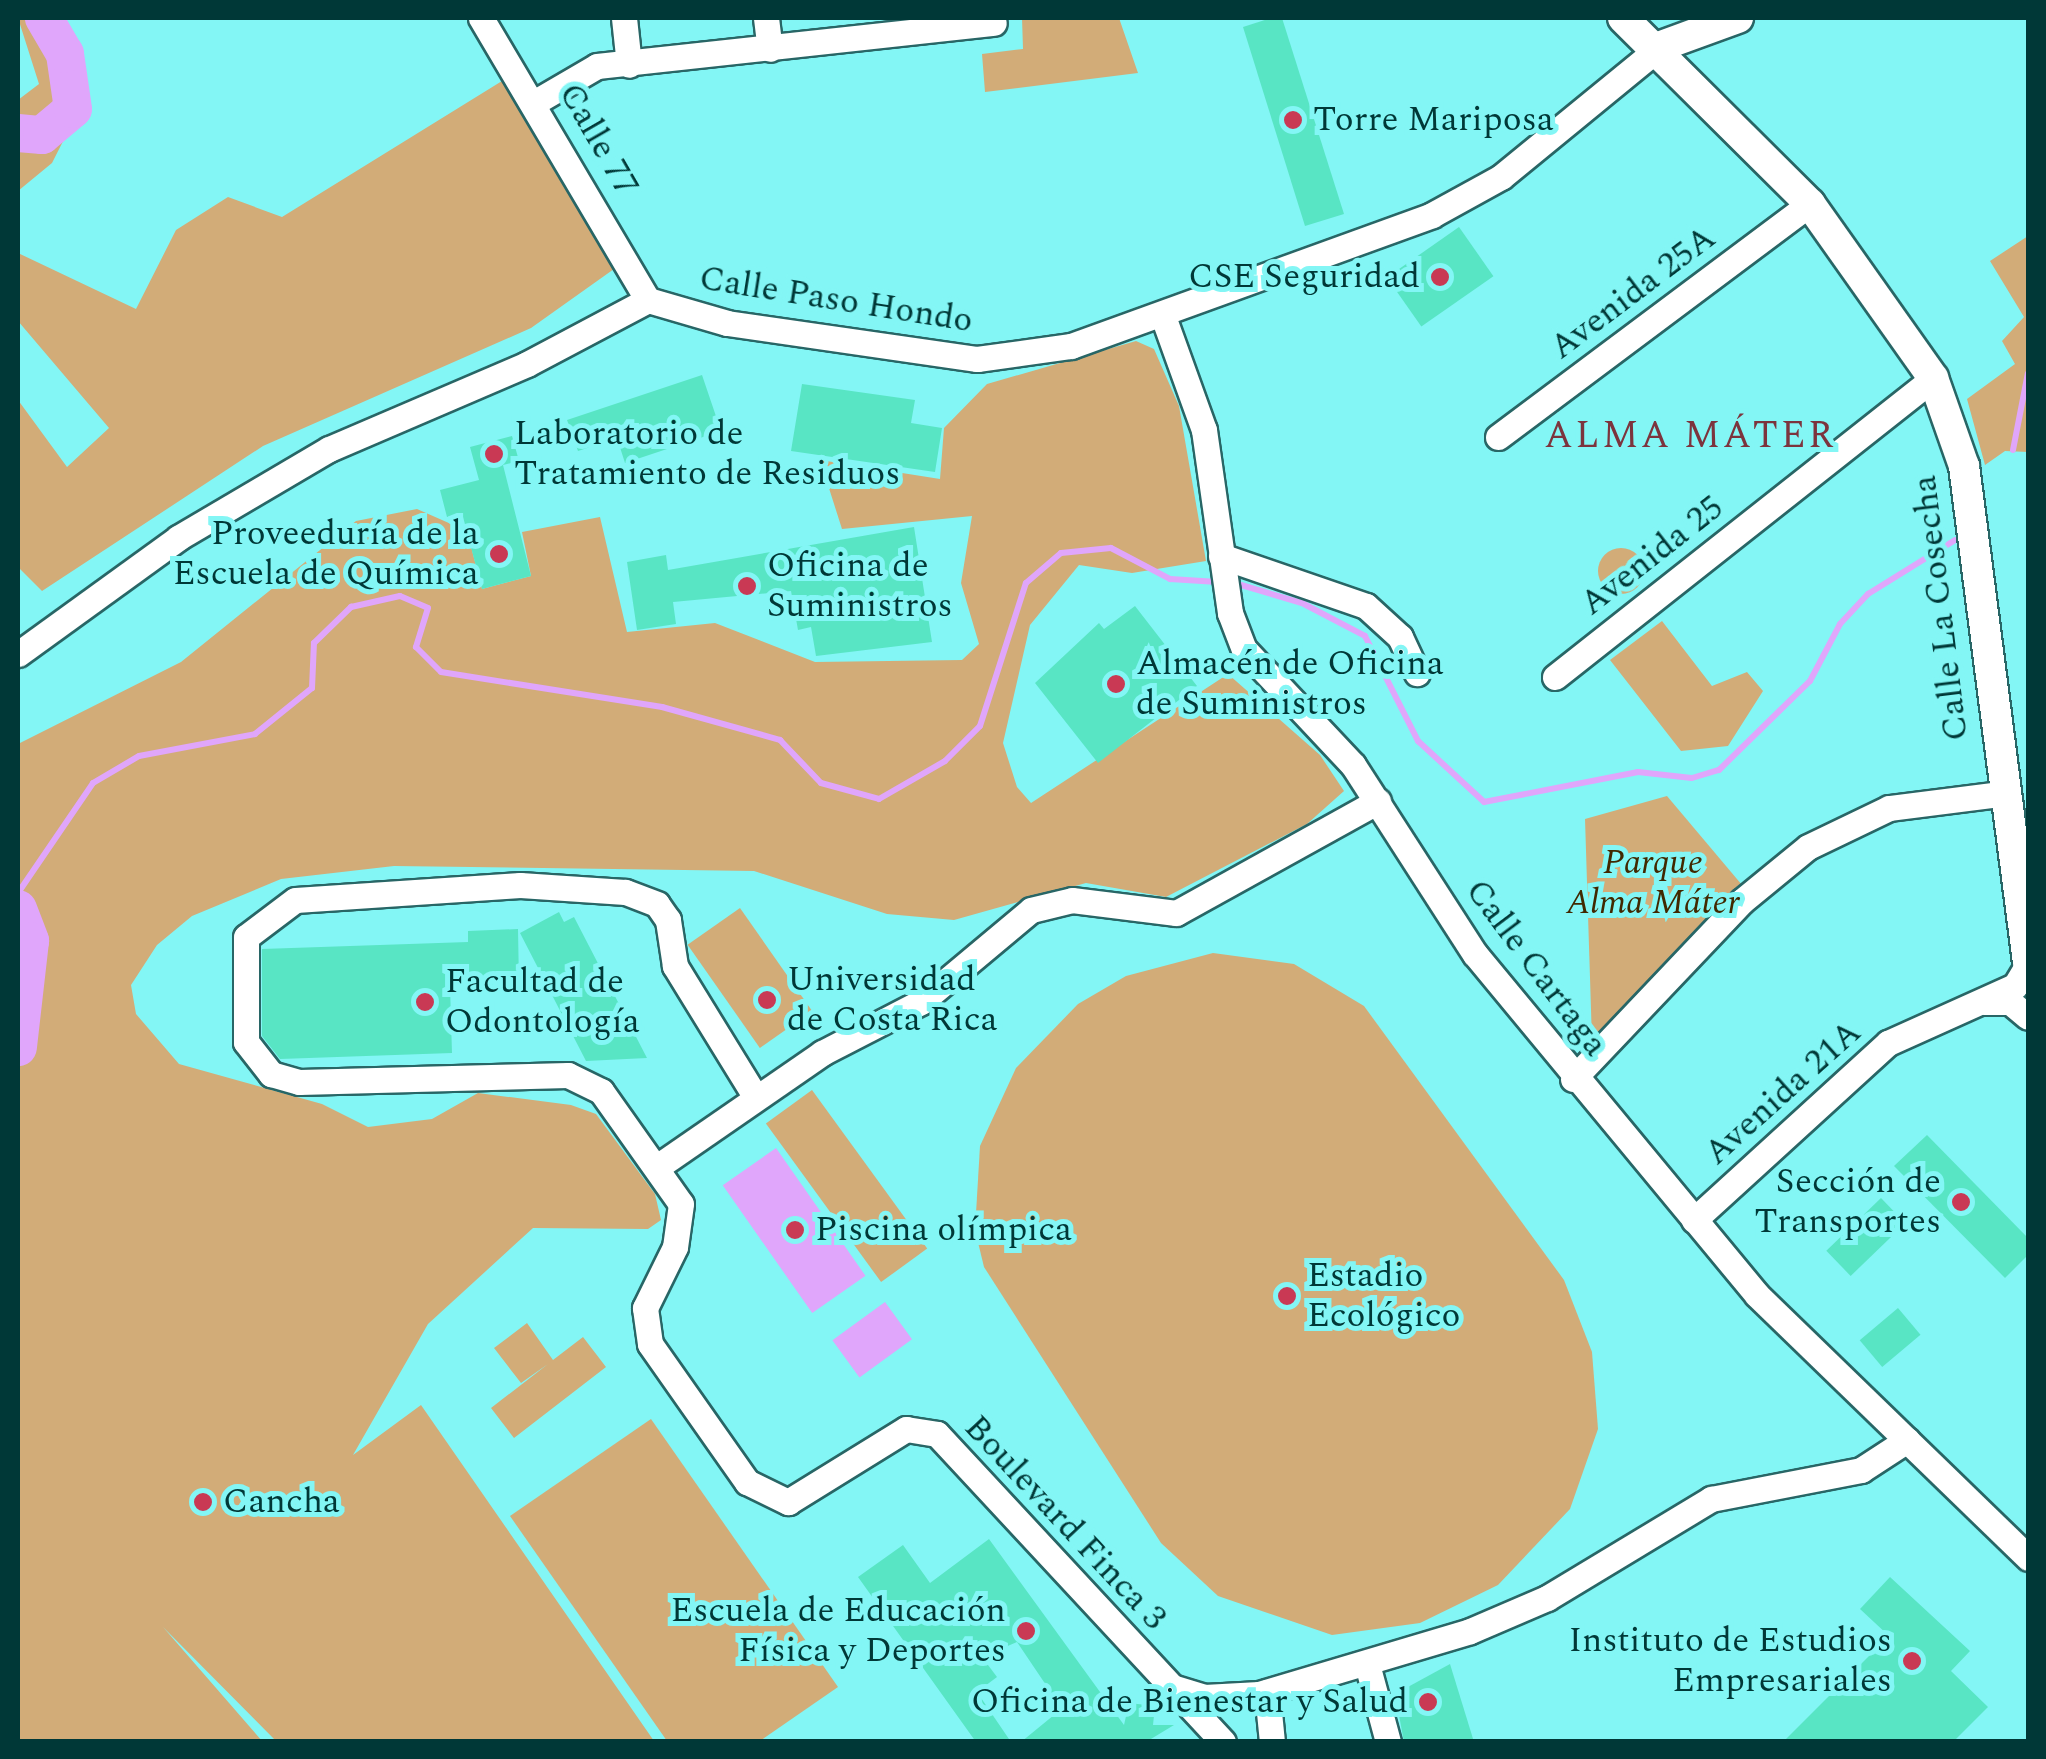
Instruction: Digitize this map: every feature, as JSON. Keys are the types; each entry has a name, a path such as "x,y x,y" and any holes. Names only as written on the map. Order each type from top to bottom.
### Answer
{"street":[{"name":"Calle 77","path":"482,18 536,100 648,300"},
{"path":"624,18 629,65"},
{"path":"766,18 770,49"},
{"name":"Calle La Cosecha","path":"1623,18 1661,46 1810,204 1933,378 1964,466 2000,794 2028,963"},
{"path":"1661,46 1738,18"},
{"path":"536,100 575,75 629,65 770,49 902,26 994,23"},
{"name":"Calle Paso Hondo","path":"18,654 178,538 329,449 528,364 648,300 727,324 977,359 1164,319 1466,196 1661,46"},
{"name":"Avenida 25A","path":"1498,437 1810,204"},
{"name":"Calle Cartaga","path":"1164,319 1204,430 1221,556 1244,649 1378,801 1475,954 1573,1079 1756,1295 2028,1558"},
{"name":"Avenida 25","path":"1555,677 1933,378"},
{"path":"1221,556 1366,606 1400,637 1417,673"},
{"path":"1573,1079 1742,901 1808,847 1889,808 2000,794"},
{"path":"755,1096 675,966 668,920 657,904 625,892 520,885 295,900 246,937 246,1042 264,1070 298,1082 585,1079 657,1168 755,1096 922,1002 1031,910 1072,900 1176,912 1378,801"},
{"name":"Avenida 21A","path":"1694,1220 1888,1043 2015,986 2028,963"},
{"path":"1979,1002 2010,1002 2028,1017"},
{"name":"Boulevard Finca 3","path":"657,1168 682,1215 644,1308 650,1344 747,1482 788,1502 906,1429 937,1434 1223,1742"},
{"path":"1170,1686 1204,1697 1267,1692 1367,1664 1547,1598 1711,1499 1861,1470 1907,1440"},
{"path":"1367,1664 1388,1742"},
{"path":"1267,1692 1272,1742"}],"green space":[{"path":"18,18 54,18 87,94 52,163 18,191 18,100 39,84"},
{"path":"1022,18 1119,18 1138,73 985,92 982,54 1023,49"},
{"path":"502,81 614,269 531,328 263,446 42,591 18,567 18,400 67,467 109,428 18,321 18,253 136,309 176,230 228,197 282,217"},
{"path":"2028,236 2028,452 2005,451 1985,465 1967,399 2015,364 2002,341 2024,317 1990,261"},
{"path":"1136,341 1154,349 1179,406 1206,561 1132,573 1079,565 1030,625 1003,743 1017,787 1031,803 1228,674 1320,755 1344,791 1307,824 1166,897 1086,883 954,920 887,914 754,871 394,866 281,879 192,916 157,945 131,985 136,1014 179,1064 322,1104 368,1127 432,1119 478,1093 571,1105 596,1114 655,1194 661,1220 648,1229 533,1228 428,1324 353,1455 421,1405 654,1741 276,1741 163,1627 262,1741 18,1742 18,744 181,662 356,521 417,509 467,531 482,589 531,576 522,532 600,517 627,632 715,623 815,662 962,660 979,644 961,583 972,516 842,529 820,460 940,479 944,428 987,384"},
{"path":"1621,548 1637,555 1644,571 1637,587 1621,594 1605,587 1598,571 1605,555"},
{"path":"1662,621 1712,686 1747,672 1763,691 1728,746 1681,751 1610,660"},
{"name":"Parque Alma Máter","path":"1667,796 1742,885 1592,1041 1585,819"},
{"path":"740,908 812,1011 760,1048 688,945"},
{"name":"Estadio Ecológico","path":"1213,953 1294,964 1364,1006 1564,1280 1592,1352 1598,1429 1570,1509 1498,1585 1420,1623 1332,1635 1218,1596 1161,1543 984,1267 975,1230 980,1146 1016,1068 1078,1004 1126,976"},
{"path":"812,1090 927,1249 881,1282 766,1124"},
{"path":"527,1323 553,1360 583,1337 606,1367 514,1438 491,1408 548,1364 521,1383 494,1348"},
{"path":"651,1419 838,1687 760,1741 667,1741 510,1516"}],"shaded area":[{"name":"Piscina olímpica","path":"776,1148 865,1276 812,1313 723,1185"},
{"path":"885,1302 912,1339 859,1377 832,1340"}],"building":[{"name":"Torre Mariposa","path":"1282,18 1344,214 1305,226 1243,27"},
{"name":"CSE Seguridad","path":"1459,227 1493,276 1421,327 1387,277"},
{"path":"702,375 721,431 625,463 617,438 578,451 567,420"},
{"path":"802,384 915,400 911,423 942,428 935,472 791,451"},
{"name":"Proveeduría de la Escuela de Química","path":"512,436 519,461 503,465 531,576 482,589 462,513 447,517 440,490 479,480 470,447"},
{"path":"914,527 932,642 816,656 811,627 798,630 791,591 673,602 676,624 637,630 627,562 666,555 668,570"},
{"name":"Almacén de Oficina de Suministros","path":"1135,606 1197,686 1098,763 1035,683 1099,623 1104,629"},
{"name":"Facultad de Odontología","path":"559,912 564,922 574,917 647,1058 586,1061 520,933"},
{"name":"Facultad de Odontología","path":"518,929 519,984 450,986 452,1053 280,1059 262,1036 262,949 468,942 468,931"},
{"name":"Sección de Transportes","path":"1927,1135 2028,1238 2028,1255 2005,1278 1894,1166"},
{"name":"Sección de Transportes","path":"1881,1198 1905,1223 1851,1276 1826,1251"},
{"name":"Sección de Transportes","path":"1898,1308 1920,1335 1882,1367 1860,1340"},
{"path":"989,1539 1124,1725 1129,1703 1155,1706 1153,1725 1174,1725 1146,1742 1021,1742 1054,1715 1048,1688 1017,1642 982,1657 997,1677 977,1692 1011,1742 976,1742 858,1577 903,1545 930,1583"},
{"name":"Instituto de Estudios Empresariales","path":"1890,1577 1970,1651 1951,1671 1988,1707 1953,1742 1783,1742 1889,1636 1860,1609"},
{"name":"Oficina de Bienestar y Salud","path":"1450,1664 1474,1742 1404,1742 1395,1694"}],"waterway":[{"path":"18,133 42,135 73,109 65,54 44,18"},
{"path":"2013,450 2028,373"},
{"path":"1231,582 1302,603 1365,636 1418,741 1484,802 1638,772 1692,778 1719,770 1810,681 1840,624 1868,594 1955,540"},
{"path":"18,893 93,783 139,756 255,734 312,688 314,643 351,607 400,596 428,608 416,647 441,672 662,707 780,740 821,783 879,799 945,761 980,726 1026,583 1061,553 1111,548 1170,579 1218,582"},
{"path":"18,909 30,941 18,1047"}],"place":[{"name":"Torre Mariposa","path":"1293,120"},
{"name":"CSE Seguridad","path":"1440,277"},
{"name":"Laboratorio de Tratamiento de Residuos","path":"494,454"},
{"name":"Proveeduría de la Escuela de Química","path":"499,554"},
{"name":"Oficina de Suministros","path":"747,586"},
{"name":"Almacén de Oficina de Suministros","path":"1116,684"},
{"name":"Universidad de Costa Rica","path":"767,1000"},
{"name":"Facultad de Odontología","path":"425,1002"},
{"name":"Sección de Transportes","path":"1961,1202"},
{"name":"Piscina olímpica","path":"795,1230"},
{"name":"Estadio Ecológico","path":"1287,1296"},
{"name":"Cancha","path":"203,1502"},
{"name":"Escuela de Educación Física y Deportes","path":"1026,1631"},
{"name":"Instituto de Estudios Empresariales","path":"1912,1661"},
{"name":"Oficina de Bienestar y Salud","path":"1428,1702"}],"district":[{"name":"ALMA MÁTER","path":"1690,437"}]}
